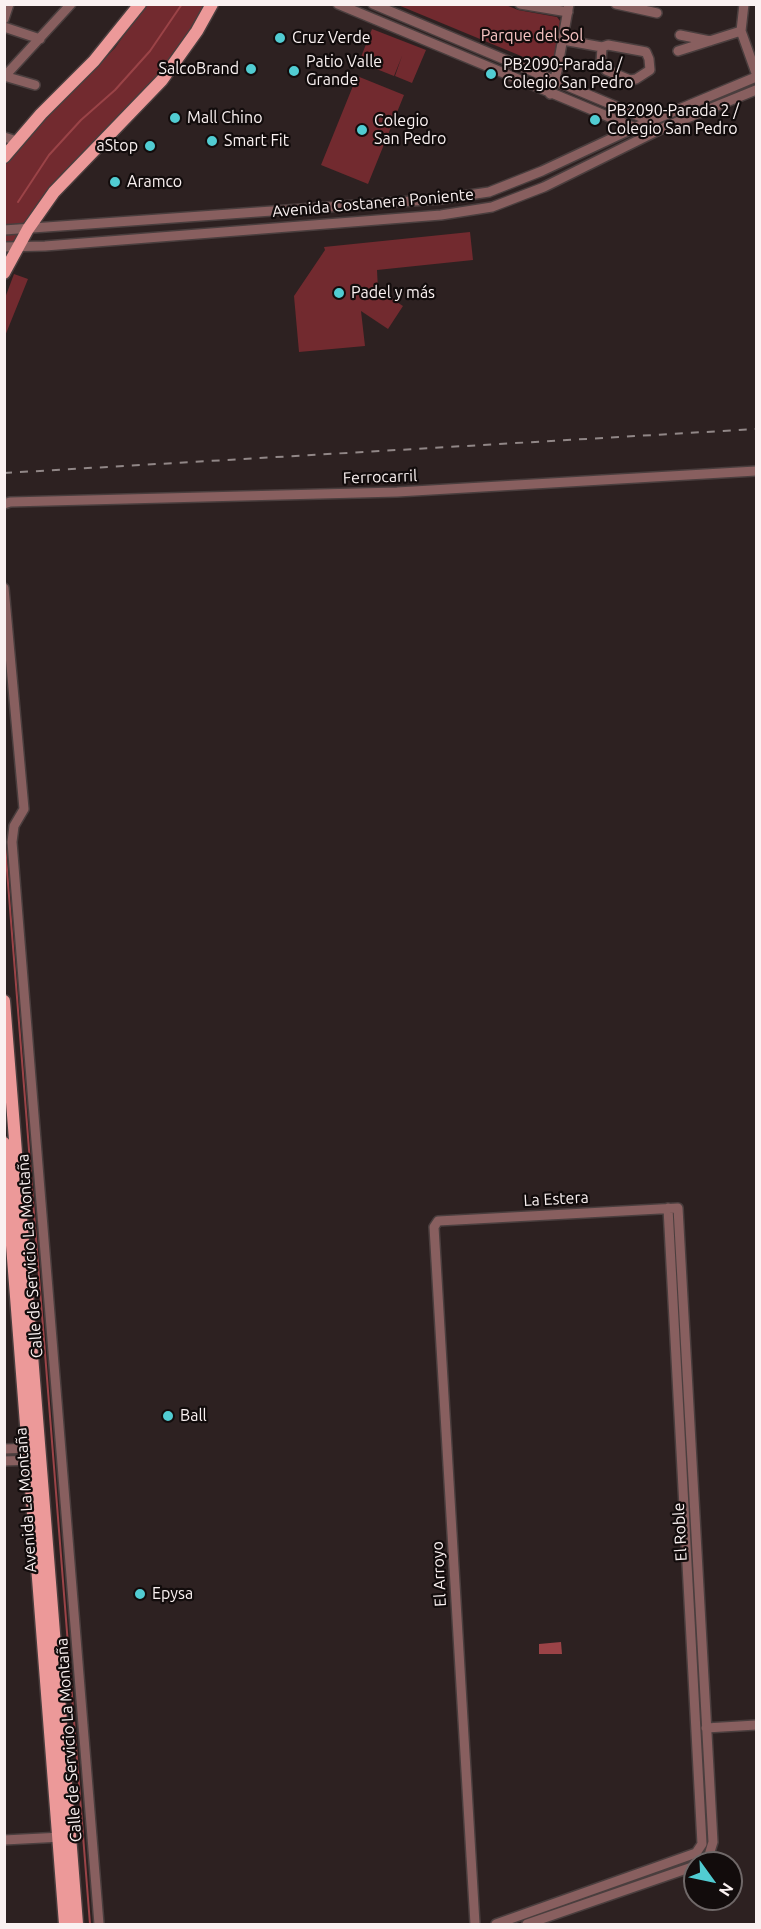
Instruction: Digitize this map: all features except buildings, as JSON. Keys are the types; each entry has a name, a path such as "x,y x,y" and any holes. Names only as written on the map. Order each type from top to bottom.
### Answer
{"main road":[{"path":"4,157 11,139 41,114 94,62 140,4"},
{"path":"4,273 28,228 54,192 162,80 184,50 212,4"},
{"name":"Avenida La Montaña","path":"4,1001 34,1454 64,1837 65,1924"},
{"name":"Avenida La Montaña","path":"4,1143 34,1454"},
{"name":"Avenida La Montaña","path":"64,1837 77,1924"}],"street":[{"path":"4,19 9,4"},
{"path":"35,86 5,76 71,4"},
{"path":"338,4 650,134"},
{"path":"373,4 665,127"},
{"path":"520,4 568,8 555,81 550,94"},
{"path":"616,4 657,13"},
{"path":"744,4 741,31 756,75"},
{"path":"4,27 40,39"},
{"path":"678,51 741,31"},
{"path":"680,34 712,41"},
{"path":"563,39 602,47 608,45 646,52 651,66 650,70 630,80 606,69 602,63 602,47"},
{"name":"Avenida Costanera Poniente","path":"4,230 441,199 489,192 756,75"},
{"name":"Avenida Costanera Poniente","path":"4,247 45,246 441,215 492,207 521,197 665,127 756,90"},
{"path":"600,144 609,147 607,156"},
{"name":"Ferrocarril","path":"4,504 9,502 397,492 756,471"},
{"name":"Calle de Servicio La Montaña","path":"4,588 24,809 12,832 12,842 99,1924"},
{"path":"4,822 17,821"},
{"name":"La Estera","path":"436,1223 479,1218 673,1208"},
{"name":"El Roble","path":"673,1208 694,1613 703,1841 701,1848"},
{"name":"El Arroyo","path":"436,1223 434,1227 475,1924"},
{"path":"4,1449 34,1454"},
{"path":"4,1461 34,1454"},
{"name":"El Roble","path":"694,1613 706,1728 713,1842 710,1851"},
{"path":"706,1728 756,1725"},
{"path":"4,1840 64,1837"},
{"path":"496,1924 696,1853 701,1848 704,1851"},
{"path":"527,1924 683,1870"}],"green space":[{"path":"145,5 206,5 150,85 96,142 5,270 5,164 31,129 115,48"},
{"name":"Parque del Sol","path":"398,5 506,5 518,10 557,17 560,21 553,64 550,68"},
{"path":"372,29 426,50 412,83 395,76 402,56 394,76 359,62"},
{"name":"Colegio San Pedro","path":"357,76 404,95 368,184 321,165"},
{"name":"Padel y más","path":"470,232 473,260 377,270 378,290 403,306 388,329 361,311 365,346 299,352 294,296 325,250 324,247"},
{"path":"14,274 28,279 5,336 5,298"}],"shaded area":[{"path":"561,1642 562,1654 539,1654 539,1644"}],"waterway":[{"path":"18,202 49,155 81,120 115,90 150,51 182,4"},
{"path":"5,845 90,1924"}],"railway":[{"path":"4,473 756,429"}],"place":[{"name":"Cruz Verde","path":"280,38"},
{"name":"SalcoBrand","path":"251,69"},
{"name":"Patio Valle Grande","path":"294,71"},
{"name":"PB2090-Parada / Colegio San Pedro","path":"491,74"},
{"name":"Mall Chino","path":"175,118"},
{"name":"PB2090-Parada 2 / Colegio San Pedro","path":"595,120"},
{"name":"Colegio San Pedro","path":"362,130"},
{"name":"Smart Fit","path":"212,141"},
{"name":"aStop","path":"150,146"},
{"name":"Aramco","path":"115,182"},
{"name":"Padel y más","path":"339,293"},
{"name":"Ball","path":"168,1416"},
{"name":"Epysa","path":"140,1594"}]}
